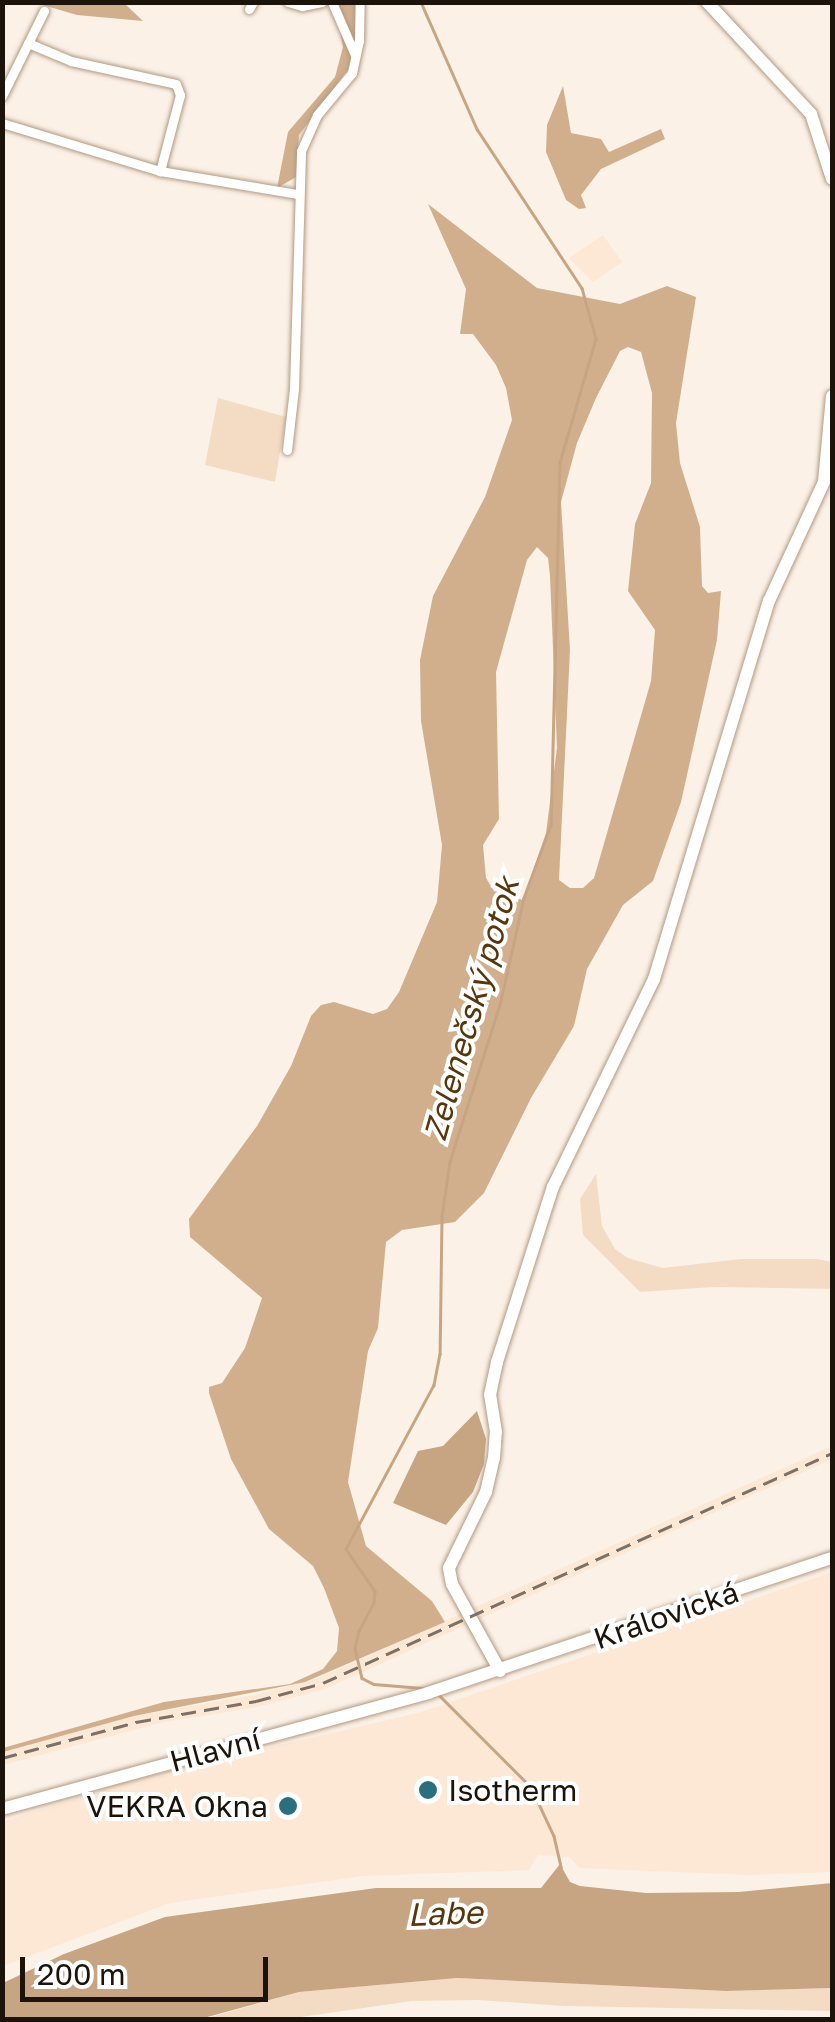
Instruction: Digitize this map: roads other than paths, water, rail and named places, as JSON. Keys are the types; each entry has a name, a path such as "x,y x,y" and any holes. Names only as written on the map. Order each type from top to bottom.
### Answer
{"street":[{"path":"288,2 322,2"},
{"path":"332,2 356,58"},
{"path":"287,450 294,388 301,151 318,115 352,73 360,2"},
{"path":"707,2 811,114 832,179"},
{"path":"2,96 44,10"},
{"path":"28,42 71,61 176,84 180,95 160,170"},
{"path":"2,123 160,170 298,194"},
{"path":"500,1671 452,1584 449,1568 458,1542 486,1492 496,1442 490,1395 541,1218 654,979 768,601 824,482 832,396"},
{"name":"Královická","path":"450,1686 832,1558"},
{"name":"Hlavní","path":"2,1809 450,1686"}],"water":[{"path":"477,1411 486,1439 484,1464 473,1492 446,1525 393,1503 418,1451 443,1446"},
{"name":"Labe","path":"560,1864 570,1882 580,1886 646,1893 739,1892 832,1883 832,1988 726,1991 457,1978 299,1992 200,2019 3,2019 3,1983 64,1954 165,1917 376,1888 541,1888"}],"waterway":[{"name":"Zelenečský potok","path":"421,2 477,129 582,288 596,339 560,463 551,825 524,898 500,1005 450,1162 442,1217 440,1354 434,1385 346,1549 375,1591 374,1603 355,1648 362,1678 374,1684 422,1688"},
{"name":"Zelenečský potok","path":"439,1695 531,1787 554,1836 561,1867"}],"railway":[{"path":"2,1758 136,1722 256,1701 323,1683 832,1453"}],"place":[{"name":"Isotherm","path":"428,1790"},
{"name":"VEKRA Okna","path":"288,1806"}]}
